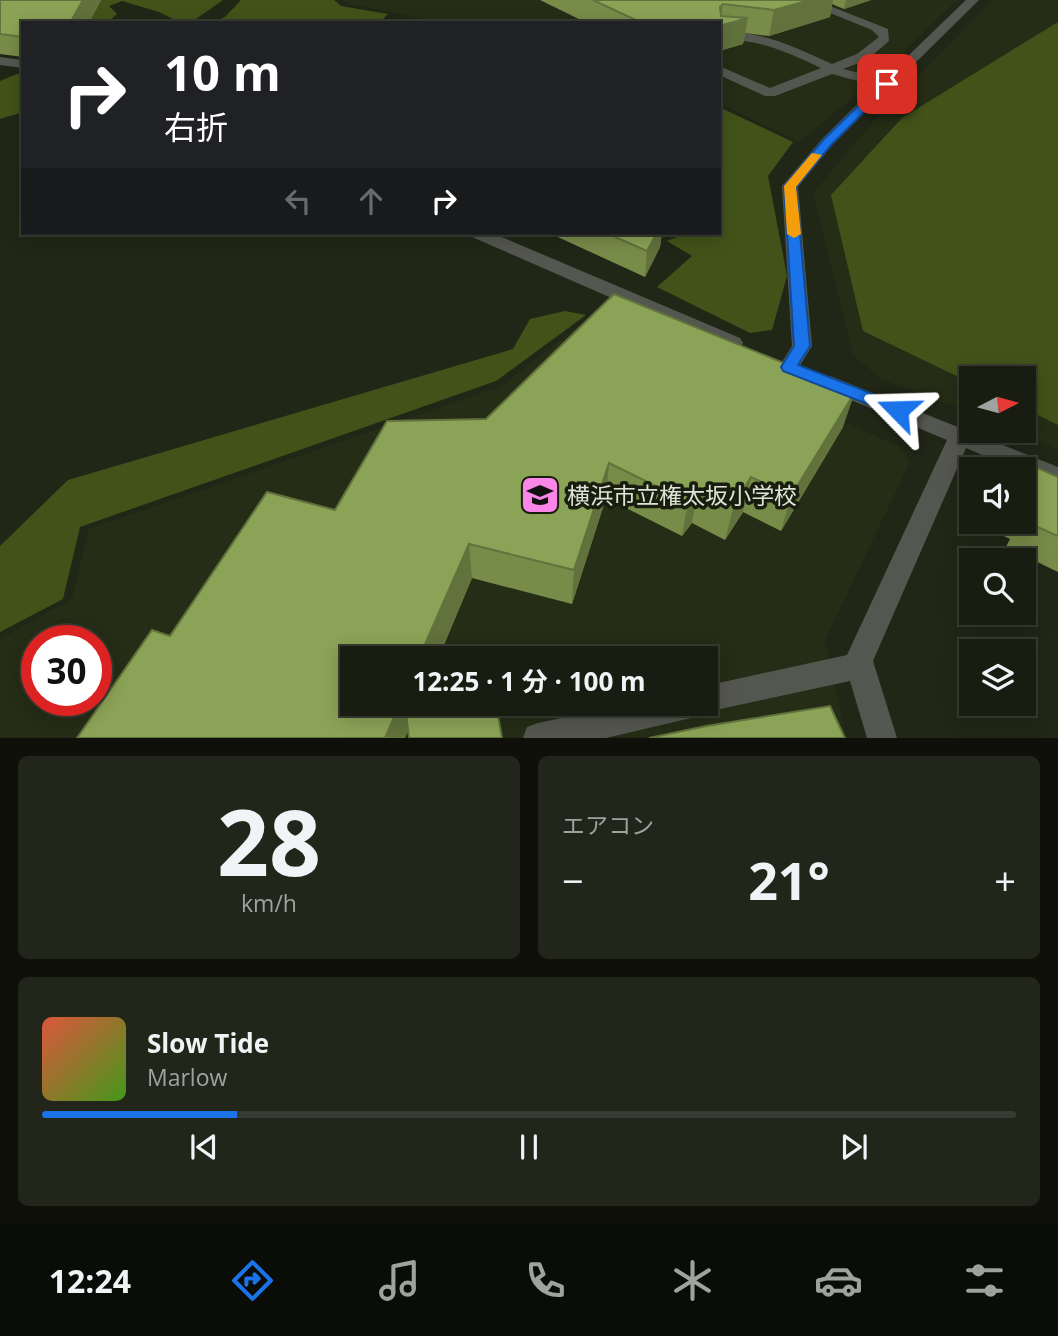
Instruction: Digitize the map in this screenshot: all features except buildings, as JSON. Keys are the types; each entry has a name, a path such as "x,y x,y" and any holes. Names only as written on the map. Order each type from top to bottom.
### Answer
{"street":[{"path":"721,71 770,93 862,57 886,35 876,27 804,0"},
{"path":"959,436 782,364 802,346 790,186 828,141 973,0"},
{"path":"721,36 736,34 763,38 852,77 887,84"},
{"path":"0,61 21,64"},
{"path":"483,235 751,351"},
{"path":"882,737 859,661 959,438"},
{"path":"977,443 1058,477"},
{"path":"718,697 859,666"},
{"path":"538,737 635,716"}],"shaded area":[{"path":"343,0 957,0 874,81 799,142 721,104 721,21 431,21 349,4"},
{"path":"992,0 1058,0 1058,450 1036,440 1036,366 959,366 959,408 881,379 853,355 813,193 876,119"},
{"name":"横浜市立権太坂小学校","path":"597,311 902,448 910,462 825,640 846,737 0,737 0,639 21,627 21,716 112,716 112,625 25,625 72,599 89,529 502,386"}],"green space":[{"path":"28,0 223,0 193,21 177,21 159,12 122,1 109,6 117,14 109,21 37,21 0,3"},
{"path":"241,0 334,0 341,6 388,14 383,19 393,21 216,21 225,17"},
{"path":"1058,22 1058,425 1036,414 1036,366 959,366 959,377 863,331 831,195 902,118"},
{"path":"17,74 21,75 21,113 0,119 0,81"},
{"path":"721,108 793,142 768,176 787,276 772,330 750,333 657,287 692,256 667,241 683,235 721,235"},
{"path":"565,311 586,315 496,381 80,527 63,599 0,632 0,546 68,480 513,349 530,319"}],"slow traffic":[{"path":"794,234 790,186 816,155"}],"place":[{"name":"横浜市立権太坂小学校","path":"540,495"}],"route":[{"path":"887,84 828,141 790,186 802,346 789,367 898,410"}]}
